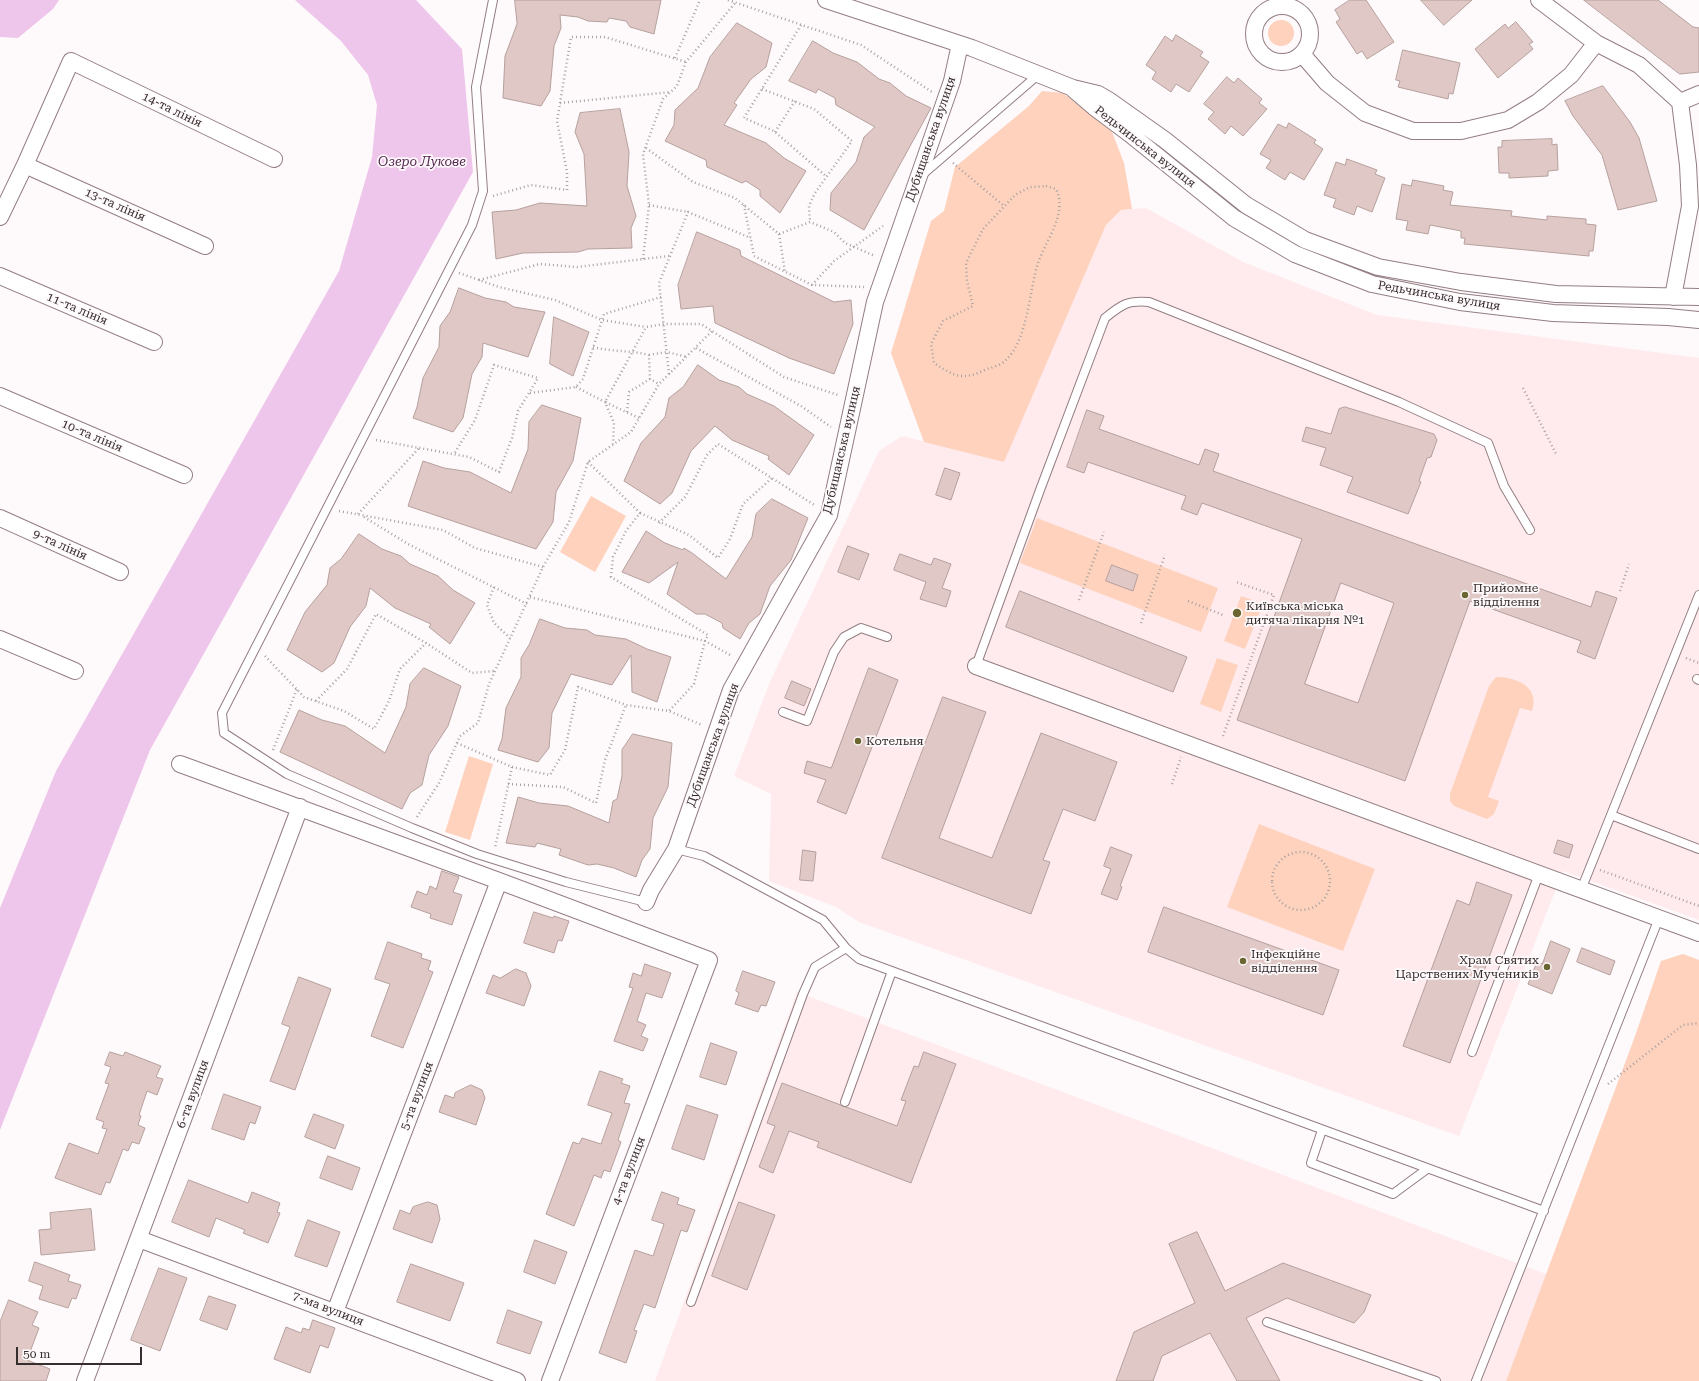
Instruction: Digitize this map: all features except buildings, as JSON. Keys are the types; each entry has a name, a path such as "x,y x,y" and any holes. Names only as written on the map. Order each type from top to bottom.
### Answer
{"street":[{"name":"Редьчинська вулиця","path":"826,0 960,44 1073,88 1098,94 1165,140 1246,206 1298,237 1378,267 1461,282 1556,294 1673,298 1699,297"},
{"path":"1538,0 1596,43 1639,65 1680,102 1688,165 1690,206 1673,298"},
{"path":"1302,54 1327,83 1365,113 1413,131 1461,131 1508,120 1538,102 1571,75 1596,43"},
{"name":"Дубищанська вулиця","path":"646,902 651,890 676,849 731,690 829,515 875,302 952,80 960,44"},
{"name":"14-та лінія","path":"25,165 70,60 274,159"},
{"name":"Редьчинська вулиця","path":"1073,88 1094,107 1130,134 1234,218 1295,254 1372,284 1460,302 1553,313 1668,317 1699,320"},
{"path":"1680,102 1699,94"},
{"path":"0,217 25,165"},
{"name":"13-та лінія","path":"25,165 205,246"},
{"name":"11-та лінія","path":"0,276 154,342"},
{"name":"10-та лінія","path":"0,396 184,475"},
{"name":"9-та лінія","path":"0,518 120,572"},
{"path":"0,639 75,671"},
{"path":"976,666 1699,933"},
{"path":"180,764 499,880"},
{"name":"6-та вулиця","path":"85,1381 300,807"},
{"name":"4-та вулиця","path":"499,880 709,960 550,1381"},
{"name":"5-та вулиця","path":"336,1312 499,880"},
{"name":"7-ма вулиця","path":"139,1239 517,1381"}],"lane":[{"path":"493,0 476,87 483,191 472,225 222,713 224,733 287,774 412,828 477,854 566,882 646,902"},
{"path":"918,179 1038,75"},
{"path":"976,666 1105,318 1119,306 1134,300 1149,302 1399,402 1488,443 1504,486 1530,530"},
{"path":"1581,890 1699,595"},
{"path":"783,712 807,721 834,652 844,637 861,628 887,637"},
{"path":"1611,815 1699,849"},
{"path":"676,849 704,856 823,920 846,948 859,959 1544,1211"},
{"path":"1472,1052 1539,874"},
{"path":"1476,1381 1590,1098 1659,918"},
{"path":"692,1302 803,994 815,967 846,948"},
{"path":"845,1102 892,971"},
{"path":"1322,1130 1311,1163 1393,1194 1427,1169"},
{"path":"1267,1322 1436,1381"}],"path":[{"path":"675,58 700,0"},
{"path":"728,0 862,45 945,101"},
{"path":"643,259 650,206 643,154 663,99 677,86 686,62 735,3"},
{"path":"802,25 744,118 775,132 827,177"},
{"path":"480,200 531,185 567,190 567,172 557,121 571,38 605,37 686,62"},
{"path":"762,89 814,109 852,140 809,206 810,222"},
{"path":"560,103 671,92"},
{"path":"775,132 795,101"},
{"path":"646,148 693,182 735,198 779,234 785,272"},
{"path":"944,156 1004,206"},
{"path":"1046,186 1056,189 1060,198 1059,213 1038,263 1018,345 1006,361 976,375 956,376 934,364 931,344 943,321 973,306 966,263 982,228 1004,206 1014,195 1030,187 1046,186"},
{"path":"744,205 754,256 812,285 880,287"},
{"path":"650,206 688,212 751,238"},
{"path":"669,374 659,283 688,212"},
{"path":"812,285 834,261 884,226 887,219"},
{"path":"779,234 810,222 834,232 845,243 874,254 878,260"},
{"path":"478,280 540,264 577,267 669,256"},
{"path":"450,270 499,287 555,300 602,320 646,327 664,324 700,324 784,376 854,401"},
{"path":"576,387 583,379 604,314 661,296"},
{"path":"613,444 614,423 606,402 646,327"},
{"path":"412,828 439,784 460,736 478,723 488,684 527,604 543,567 569,522 588,462 631,432 659,384 712,331"},
{"path":"593,348 612,352 632,351 649,355 667,352 687,357"},
{"path":"696,348 801,406 846,438"},
{"path":"649,355 650,379"},
{"path":"364,438 469,457 499,472 512,438 518,411 538,378 494,365 475,420 454,454"},
{"path":"650,379 659,384"},
{"path":"627,412 629,392 650,379"},
{"path":"529,393 576,387 639,418"},
{"path":"1523,388 1557,456"},
{"path":"659,523 686,497 708,455 718,444 829,515"},
{"path":"357,515 420,447"},
{"path":"588,462 640,513 659,523 689,535 718,558 730,539 743,504 772,478"},
{"path":"327,509 444,530 475,548 543,567"},
{"path":"640,513 626,531 613,557 611,577 708,635 705,641 694,684 669,711"},
{"path":"362,516 408,544 527,604"},
{"path":"1079,600 1104,532"},
{"path":"1141,622 1165,555"},
{"path":"1620,591 1629,564"},
{"path":"1223,736 1274,595 1236,582"},
{"path":"494,587 488,605 494,623 510,638"},
{"path":"530,597 705,641 746,664"},
{"path":"1188,601 1222,615"},
{"path":"316,701 347,669 376,614 426,643 472,673 494,672"},
{"path":"256,646 304,697 344,711 374,729 389,701 400,669 426,643"},
{"path":"457,743 512,766 550,775 565,750 578,687 626,705 669,711 717,731"},
{"path":"272,754 297,689"},
{"path":"508,784 563,787 596,803 605,760 626,705"},
{"path":"1172,784 1186,744"},
{"path":"494,853 512,766"},
{"path":"1300,852 1314,855 1320,859 1328,870 1330,878 1330,885 1324,898 1320,903 1306,909 1299,910 1286,905 1276,895 1273,888 1273,874 1280,861 1286,856 1300,852"},
{"path":"1590,1098 1683,1025 1699,1023"}],"shaded area":[{"path":"1281,20 1290,24 1294,33 1290,42 1281,46 1272,42 1268,33 1272,24"},
{"path":"1042,91 1063,93 1112,132 1124,163 1132,209 1121,210 1106,225 1004,462 924,442 891,353 931,221 944,211 955,167 1029,106"},
{"name":"Київська міська дитяча лікарня №1","path":"1146,208 1243,262 1377,315 1699,358 1699,920 1563,871 1459,1136 859,922 836,907 769,881 771,794 734,776 770,682 879,451 902,436 1004,461 1106,225 1121,210"},
{"path":"591,496 626,516 595,572 560,552"},
{"path":"1037,518 1218,588 1201,632 1020,563"},
{"path":"1241,596 1263,604 1245,649 1224,641"},
{"path":"1217,658 1238,665 1221,712 1200,704"},
{"path":"1496,677 1512,679 1525,685 1533,696 1534,703 1532,711 1520,708 1488,797 1499,801 1494,814 1487,819 1454,806 1450,801 1450,794 1489,686"},
{"path":"469,756 493,764 470,840 445,832"},
{"path":"1259,824 1375,869 1343,951 1227,907"},
{"path":"1683,954 1699,960 1699,1381 1506,1381 1634,1039 1661,961"},
{"path":"797,992 1546,1274 1506,1381 655,1381"}],"water":[{"path":"0,0 59,0 53,9 18,38 0,37"},
{"name":"Озеро Лукове","path":"295,0 416,0 462,49 473,172 150,750 0,1130 0,908 56,771 339,271 372,157 377,105 368,75 341,41"}],"place":[{"name":"Прийомне відділення","path":"1465,595"},
{"name":"Київська міська дитяча лікарня №1","path":"1237,613"},
{"name":"Котельня","path":"858,741"},
{"name":"Інфекційне відділення","path":"1243,961"},
{"name":"Храм Святих Царствених Мучеників","path":"1547,967"}]}
